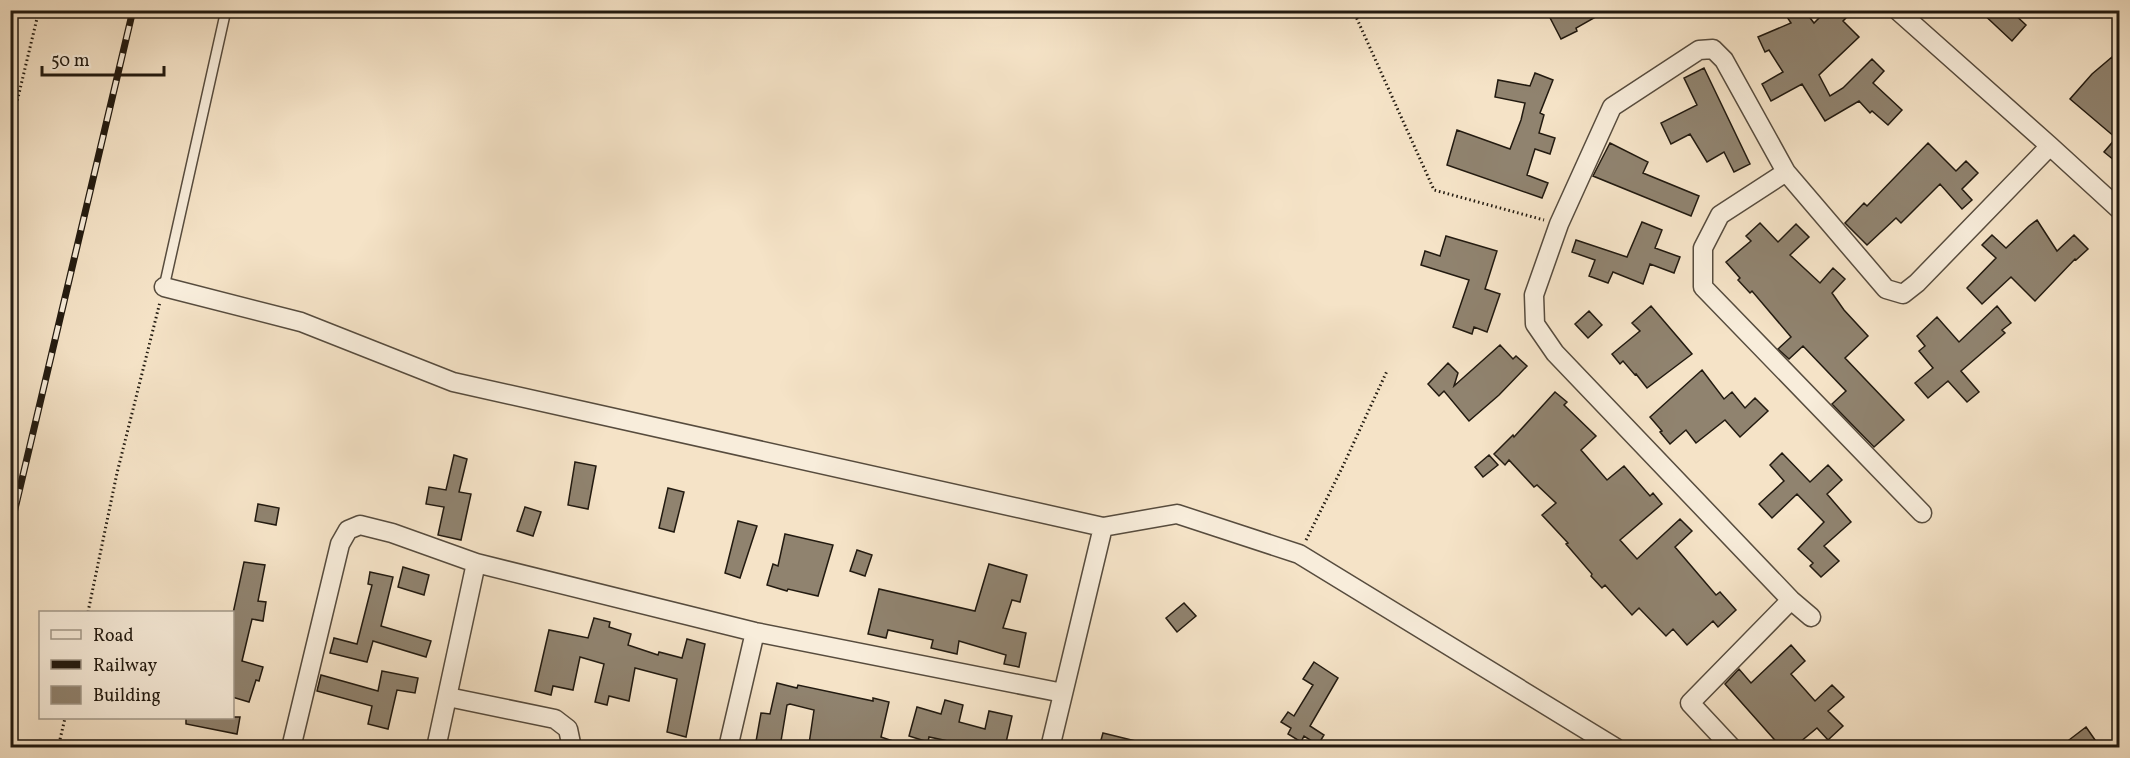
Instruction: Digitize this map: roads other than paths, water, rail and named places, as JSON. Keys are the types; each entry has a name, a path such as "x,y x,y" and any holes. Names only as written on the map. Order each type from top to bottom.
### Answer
{"street":[{"path":"1897,10 2120,210"},
{"path":"1811,617 1791,600 1555,353 1535,324 1534,295 1559,224 1612,107 1699,50 1713,49 1724,60 1786,172 1886,290 1903,294 1917,283 2050,146"},
{"path":"1786,172 1720,215 1703,248 1703,287 1922,513"},
{"path":"164,287 301,322 453,381 1103,527 1177,514 1299,554 1616,747"},
{"path":"291,747 340,544 348,530 360,525 392,533 476,563 755,632 1063,693"},
{"path":"1050,747 1103,527"},
{"path":"436,747 476,563"},
{"path":"1732,747 1690,703 1791,600"},
{"path":"728,747 755,632"},
{"path":"448,697 555,719 568,729 572,747"}],"lane":[{"path":"164,287 226,10"}],"railway":[{"path":"10,530 133,10"}]}
